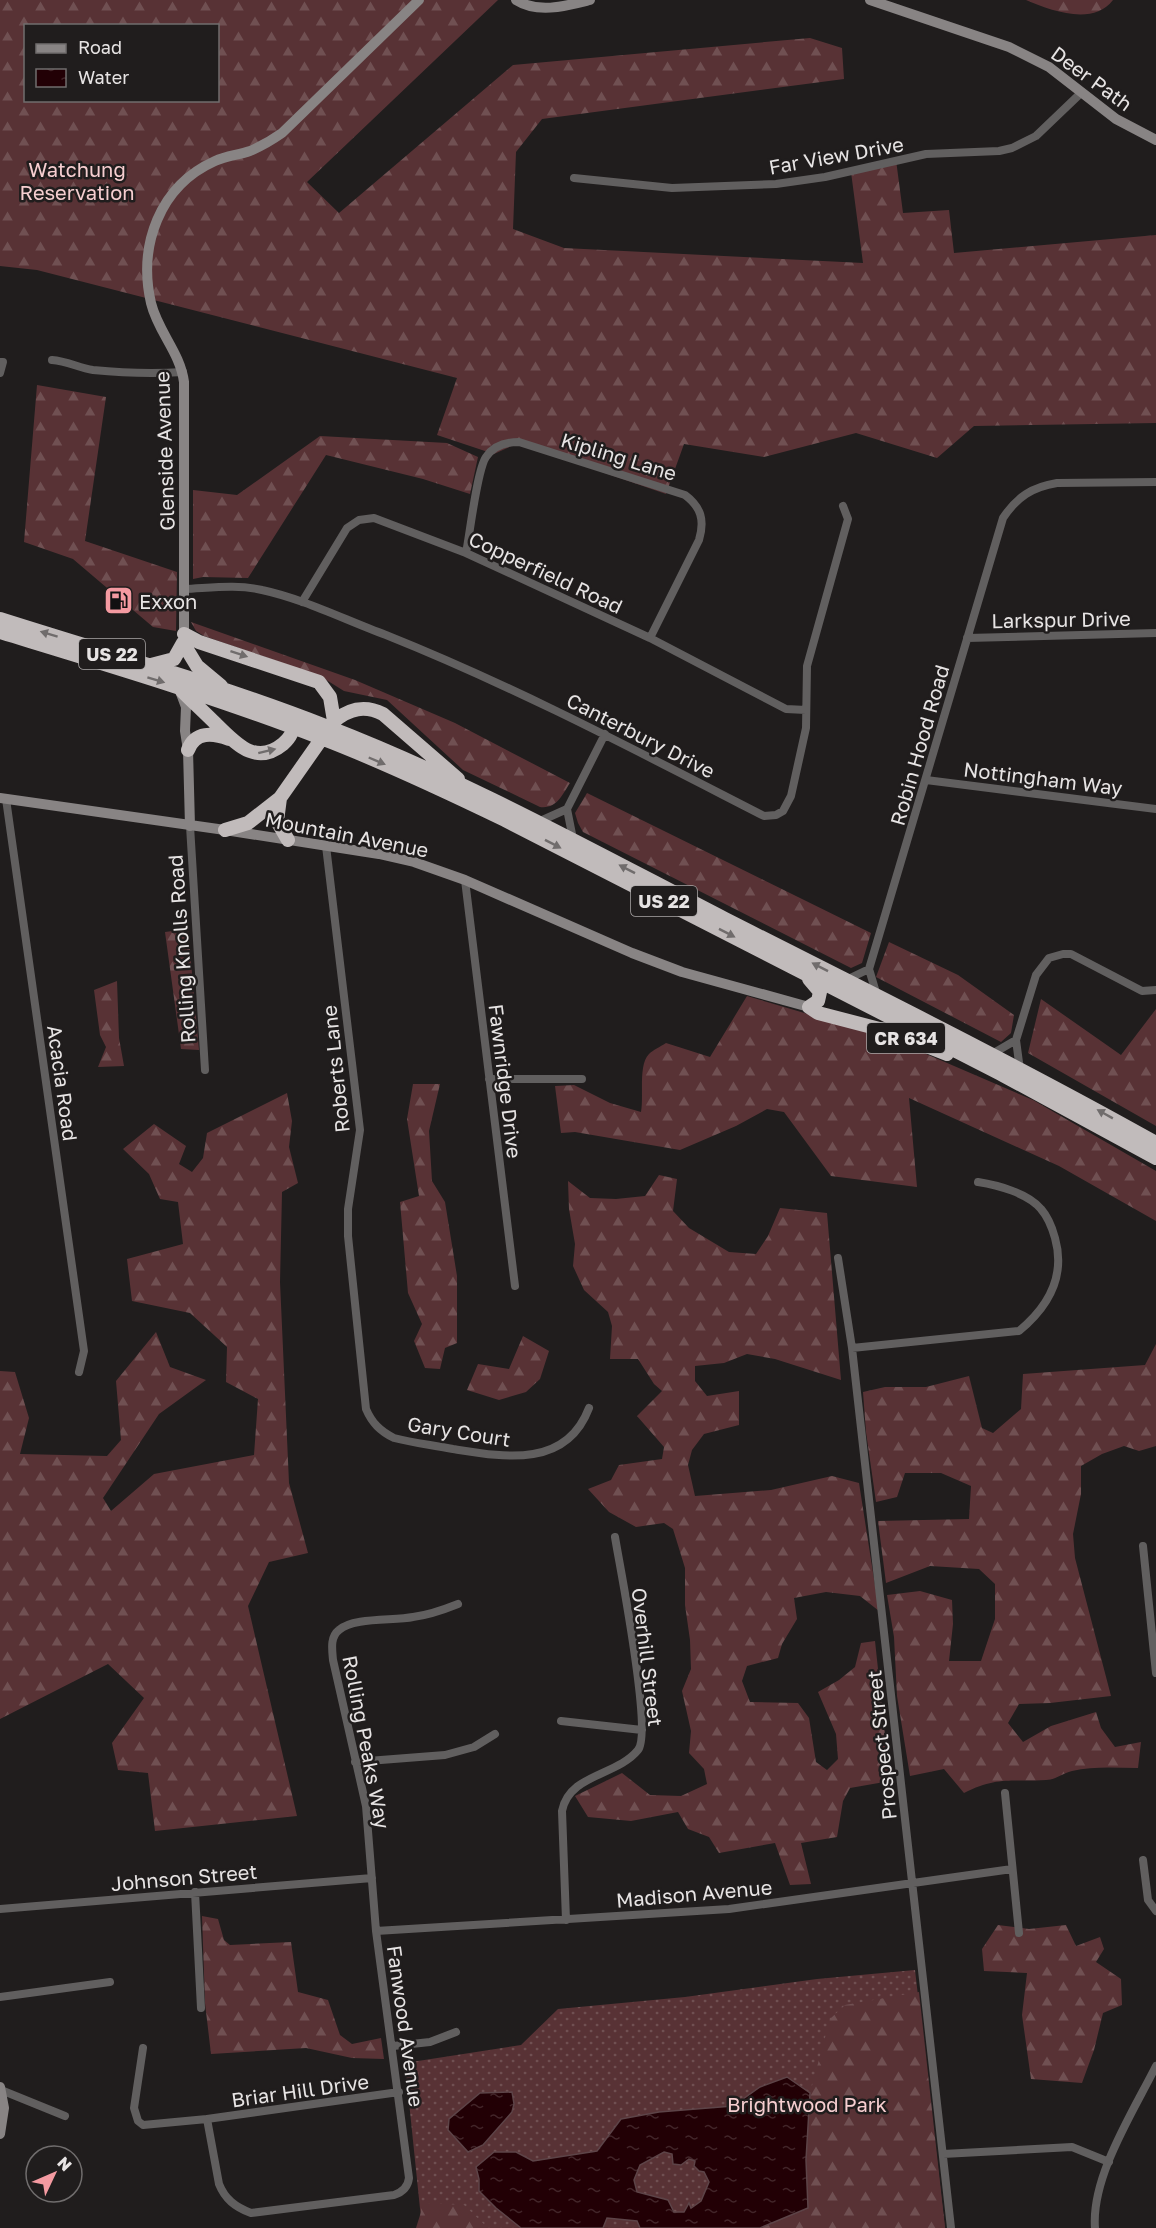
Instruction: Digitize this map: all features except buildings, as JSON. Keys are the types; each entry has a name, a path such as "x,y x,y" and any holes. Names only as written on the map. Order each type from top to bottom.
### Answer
{"highway":[{"name":"US 22","path":"0,619 225,690 286,712 468,789 991,1055 1156,1143"},
{"name":"US 22","path":"0,632 178,688 293,728 329,729 435,786 1001,1074 1156,1158"},
{"path":"149,666 174,659 184,639"},
{"path":"184,639 197,666 225,690"},
{"path":"184,639 319,681 330,697 329,729"},
{"path":"178,688 234,741 248,751 264,753 283,744 293,728 293,720 286,712"},
{"path":"225,830 248,823 280,798 329,729 344,713 359,708 372,709 383,714 468,789"},
{"path":"188,750 193,741 206,734 234,741"},
{"path":"280,798 277,821 288,840"},
{"path":"801,972 816,985 820,992 818,1001 809,1007"},
{"name":"CR 634","path":"809,1007 818,1013 891,1032 1001,1074"}],"street":[{"name":"Glenside Avenue","path":"184,639 183,372 151,304 147,260 150,239 163,207 185,180 205,166 255,149 282,133 419,0"},
{"path":"516,0 534,6 549,7 590,0"},
{"name":"Deer Path","path":"870,0 1010,48 1049,67 1116,119 1156,140"},
{"name":"Far View Drive","path":"574,178 672,188 776,184 825,177 926,154 999,151 1012,148 1036,136 1082,92"},
{"path":"52,360 66,361 94,370 149,374 183,372"},
{"path":"0,373 2,362"},
{"name":"Kipling Lane","path":"466,553 482,466 488,454 505,443 519,442 685,495 698,508 702,529 699,540 650,638"},
{"name":"Robin Hood Road","path":"869,969 998,530 1010,507 1025,493 1044,485 1156,482"},
{"name":"Canterbury Drive","path":"184,589 249,588 276,593 302,602 452,662 605,734 764,816 769,816 783,811 791,796 803,748 807,666 848,519 843,506"},
{"name":"Copperfield Road","path":"302,602 342,534 359,520 366,518 380,520 466,553 650,638 786,710 806,710"},
{"name":"Larkspur Drive","path":"967,638 1156,633"},
{"path":"178,688 186,707 190,826"},
{"path":"574,841 567,809 605,734"},
{"name":"Nottingham Way","path":"926,780 1156,809"},
{"name":"Mountain Avenue","path":"3,798 225,830 414,862 465,880 632,953 682,972 809,1007"},
{"name":"Acacia Road","path":"3,798 84,1351 79,1372"},
{"path":"536,822 567,809"},
{"name":"Rolling Knolls Road","path":"190,826 205,1070"},
{"name":"Roberts Lane","path":"326,846 360,1130 348,1209 348,1236 366,1409 370,1419 378,1428"},
{"name":"Fawnridge Drive","path":"465,880 515,1286"},
{"path":"1020,1070 1017,1040 1036,975 1042,964 1049,958 1071,954 1142,991 1156,990"},
{"path":"845,981 869,969 877,997"},
{"path":"991,1055 1017,1040"},
{"path":"489,1079 582,1079"},
{"path":"852,1348 1018,1331 1031,1321 1044,1305 1054,1290 1059,1267 1050,1223 1040,1207 1023,1197 998,1185 978,1182"},
{"name":"Prospect Street","path":"838,1258 852,1348 951,2228"},
{"name":"Gary Court","path":"378,1428 384,1433 405,1441 503,1457 523,1456 543,1452 569,1437 585,1420 589,1408"},
{"name":"Overhill Street","path":"566,1920 562,1811 564,1800 572,1790 626,1760 639,1750 642,1742 642,1707 615,1537"},
{"path":"1143,1546 1156,1673"},
{"name":"Rolling Peaks Way","path":"372,1878 366,1806 333,1660 332,1639 337,1631 351,1623 410,1618 436,1613 458,1605"},
{"path":"561,1721 642,1730"},
{"path":"355,1762 445,1755 474,1747 495,1734"},
{"path":"1005,1796 1019,1934"},
{"path":"1143,1860 1148,1900 1156,1911"},
{"name":"Madison Avenue","path":"376,1931 729,1910 1012,1869"},
{"name":"Johnson Street","path":"0,1909 372,1878"},
{"name":"Fanwood Avenue","path":"207,2119 222,2192 235,2206 251,2213 394,2195 405,2189 409,2178 376,1931 372,1878"},
{"path":"195,1892 201,2008"},
{"path":"0,1997 110,1982"},
{"path":"393,2046 430,2042 456,2032"},
{"name":"Briar Hill Drive","path":"142,2048 134,2108 138,2121 149,2126 399,2092"},
{"path":"1095,2228 1096,2200 1102,2176 1156,2067"},
{"path":"0,2089 65,2116"},
{"path":"0,2089 4,2108 0,2134"},
{"path":"943,2154 1072,2147 1108,2162"}],"green space":[{"name":"Watchung Reservation","path":"0,0 498,0 307,182 339,213 513,65 810,38 842,48 844,79 542,119 516,152 513,229 564,248 863,263 851,172 896,160 903,213 949,210 954,253 1156,235 1156,423 974,426 937,458 856,433 764,457 684,444 666,494 518,443 494,454 437,435 457,378 37,270 0,266"},
{"path":"1026,0 1113,0 1105,8 1095,13 1072,14"},
{"path":"37,385 106,397 85,541 177,572 176,631 153,627 73,559 24,542"},
{"path":"320,436 447,443 478,457 470,494 423,479 326,455 248,578 203,577 193,579 193,490 237,495"},
{"path":"191,622 355,680 455,723 570,783 555,803 551,806 540,807 463,770 387,700 344,691 320,676 204,636 196,631"},
{"path":"587,793 871,933 862,963 851,968 583,832 575,813"},
{"path":"188,929 199,1050 181,1049 165,932"},
{"path":"889,942 958,975 1014,1015 1011,1033 1001,1042 876,977"},
{"path":"117,981 119,1038 124,1066 98,1067 106,1047 100,1035 94,990"},
{"path":"747,996 889,1038 1033,1100 1156,1171 1156,1221 1059,1166 909,1098 917,1187 831,1176 784,1112 767,1109 736,1126 680,1150 575,1132 561,1133 555,1086 574,1085 610,1103 641,1112 642,1073 649,1054 666,1043 710,1057"},
{"path":"1041,999 1121,1055 1156,1009 1156,1126 1028,1053"},
{"path":"413,1084 440,1084 429,1131 432,1181 445,1202 457,1276 457,1343 445,1348 440,1369 425,1368 414,1341 422,1324 408,1293 400,1202 419,1196 407,1119"},
{"path":"287,1093 292,1121 289,1147 298,1183 282,1192 280,1282 289,1483 308,1553 269,1562 248,1606 297,1816 155,1831 148,1773 118,1770 112,1743 144,1698 108,1664 0,1719 0,1371 15,1372 29,1418 20,1454 107,1456 121,1440 116,1381 156,1332 170,1367 206,1380 159,1414 103,1498 111,1511 154,1474 254,1455 258,1399 226,1382 227,1347 190,1313 132,1301 127,1259 183,1244 178,1202 160,1199 149,1174 123,1149 154,1124 186,1146 179,1164 192,1172 203,1158 207,1133"},
{"path":"659,1175 677,1179 673,1211 689,1228 729,1252 756,1254 768,1236 780,1208 827,1213 841,1380 775,1359 747,1354 724,1363 695,1366 695,1381 707,1396 739,1391 739,1425 704,1434 692,1450 688,1465 695,1496 771,1490 832,1476 859,1483 879,1611 860,1596 826,1592 794,1598 797,1619 782,1644 778,1658 747,1666 742,1681 750,1702 798,1703 809,1718 816,1762 827,1770 838,1759 836,1734 818,1692 839,1680 855,1667 861,1643 875,1641 890,1781 850,1788 843,1801 837,1837 801,1843 811,1884 790,1885 775,1843 719,1853 709,1837 688,1829 678,1812 631,1821 588,1817 575,1796 622,1773 650,1795 681,1796 707,1784 704,1769 689,1753 691,1731 682,1691 691,1669 685,1605 685,1568 673,1529 664,1523 636,1527 609,1512 588,1489 611,1480 619,1465 662,1459 664,1447 637,1416 662,1391 654,1384 638,1359 610,1359 612,1326 608,1312 584,1290 573,1266 575,1244 569,1209 568,1181 590,1198 616,1199 645,1196"},
{"path":"523,1336 549,1351 540,1379 526,1392 499,1400 467,1390 478,1364 509,1369"},
{"path":"1156,1344 1156,1446 1139,1451 1124,1446 1102,1454 1081,1466 1081,1494 1073,1534 1075,1558 1111,1696 1019,1704 1008,1723 1023,1742 1051,1726 1096,1712 1101,1728 1115,1747 1141,1742 1138,1768 1080,1769 1049,1780 995,1782 964,1793 944,1769 910,1776 897,1696 894,1637 887,1595 920,1591 952,1600 953,1624 949,1661 981,1661 995,1619 995,1584 979,1569 930,1566 886,1583 878,1521 969,1519 971,1486 941,1473 905,1473 897,1497 876,1502 863,1392 885,1387 926,1387 969,1376 982,1428 993,1433 1021,1409 1023,1374 1145,1365"},
{"path":"202,1916 218,1919 224,1940 230,1945 291,1942 298,1992 328,2000 340,2035 352,2044 381,2038 384,2059 352,2058 306,2048 211,2054 205,2003"},
{"path":"998,1925 1029,1929 1066,1925 1076,1946 1100,1937 1104,1949 1096,1962 1121,1979 1122,2005 1103,2013 1094,2050 1082,2083 1031,2079 1022,2015 1027,1973 984,1971 982,1949"},
{"name":"Brightwood Park","path":"915,1970 945,2228 422,2228 405,2063 521,2045 558,2009 685,1997 817,1979"},
{"path":"919,1992 945,2228 760,2228 808,2208 806,2161 810,2093 830,2019 845,2005"},
{"path":"421,2203 464,2205 488,2228 416,2228"}],"water":[{"path":"787,2077 810,2093 806,2160 808,2208 760,2228 640,2228 637,2221 607,2218 603,2228 521,2228 479,2191 476,2167 494,2152 516,2152 533,2161 597,2151 621,2119 659,2112 733,2106 760,2087","holes":["664,2152 672,2154 673,2164 681,2165 689,2159 695,2161 694,2166 704,2172 709,2182 701,2201 691,2208 689,2203 684,2212 674,2212 668,2200 637,2192 634,2180 640,2165"]},
{"path":"512,2092 514,2104 512,2112 483,2145 468,2152 448,2130 449,2119 480,2093"}],"place":[{"name":"Exxon","path":"118,601"}]}
